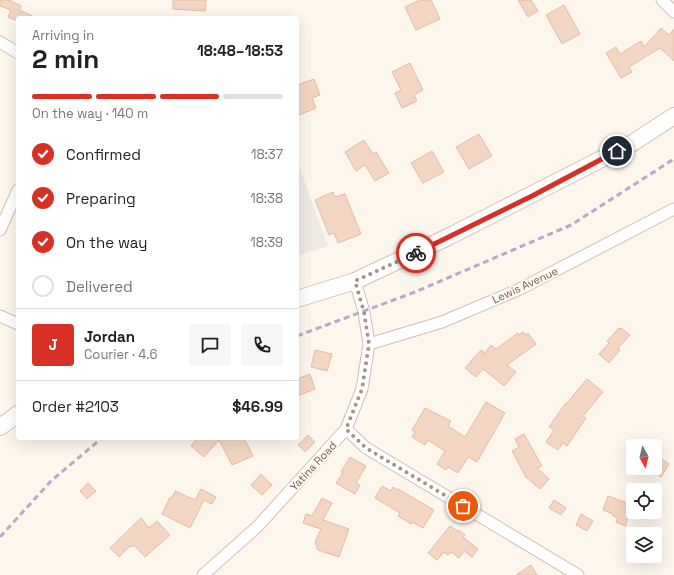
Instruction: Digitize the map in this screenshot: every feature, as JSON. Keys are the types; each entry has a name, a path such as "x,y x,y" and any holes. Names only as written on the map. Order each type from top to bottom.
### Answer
{"main road":[{"path":"299,298 355,281 441,241 631,144 674,116"},
{"path":"0,427 16,415"}],"street":[{"path":"662,0 674,12"},
{"path":"0,42 16,52"},
{"path":"0,230 16,194"},
{"name":"Lewis Avenue","path":"369,344 442,322 520,289 674,209"},
{"name":"Yatina Road","path":"203,575 258,526 346,429 362,389 369,344 364,312 355,281"},
{"path":"0,316 16,323"},
{"path":"346,429 366,448 578,575"}],"shaded area":[{"path":"299,166 328,246 299,255"}],"building":[{"path":"0,0 9,0 21,6 19,10 32,16 16,16 16,20 8,17 11,10 0,6"},
{"path":"173,0 206,0 205,11 173,9"},
{"path":"420,0 431,0 440,19 416,30 405,7"},
{"path":"518,0 531,0 538,11 528,17"},
{"path":"564,5 580,34 562,44 546,15"},
{"path":"661,28 669,35 674,29 674,61 660,48 629,67 632,72 621,78 606,53 616,47 620,54 641,41 644,47"},
{"path":"410,63 423,90 414,95 417,101 402,108 395,93 401,90 392,72"},
{"path":"314,79 320,95 312,98 316,108 299,115 299,84"},
{"path":"479,134 492,156 469,169 456,147"},
{"path":"364,140 373,154 376,152 389,173 375,181 365,165 356,171 345,152"},
{"path":"432,151 444,172 423,183 411,163"},
{"path":"333,192 335,197 345,194 361,234 338,243 334,233 329,235 315,200"},
{"path":"619,328 630,335 618,348 620,350 609,363 599,354 609,343 607,341"},
{"path":"523,332 526,335 528,333 536,344 507,365 516,372 504,386 483,369 476,377 465,368 481,350 485,353 491,345 496,349 518,333 519,335"},
{"path":"315,350 332,354 327,371 311,367"},
{"path":"310,374 315,389 299,395 299,378"},
{"path":"587,379 603,392 583,416 586,418 567,446 563,443 558,450 546,442 554,430 549,427 565,404"},
{"path":"486,402 505,413 477,462 468,457 458,473 448,467 446,470 437,464 445,451 428,440 425,445 412,437 415,432 412,430 425,408 451,421 448,426 465,437"},
{"path":"524,434 542,466 537,468 549,479 540,489 526,477 512,451 519,447 515,439"},
{"path":"308,435 315,442 305,452 298,445"},
{"path":"196,440 219,440 204,457 191,446"},
{"path":"219,440 245,440 253,456 232,465"},
{"path":"350,457 366,466 356,483 360,485 355,494 336,483 343,473 341,472"},
{"path":"662,459 669,464 661,477 658,475 662,475"},
{"path":"261,474 272,485 262,495 251,485"},
{"path":"88,483 96,491 87,499 80,491"},
{"path":"382,486 391,491 393,487 398,489 434,510 423,528 412,522 411,524 398,516 400,513 375,498"},
{"path":"201,489 216,497 212,504 204,500 190,528 162,514 170,497 172,498 175,491 195,500"},
{"path":"608,496 626,502 626,519 628,519 625,526 616,522 618,518 613,516 613,514 603,510"},
{"path":"322,498 332,503 323,520 349,529 339,557 318,550 315,542 321,529 303,523 306,514 312,516"},
{"path":"554,500 566,508 561,515 549,508"},
{"path":"581,514 593,521 587,531 576,525"},
{"path":"141,518 149,528 157,521 170,535 145,557 134,545 131,547 130,546 119,557 110,548"},
{"path":"450,526 465,535 463,537 478,549 472,557 464,551 459,558 451,552 448,555 444,552 437,560 428,553"},
{"path":"531,565 537,575 516,575"}],"railway":[{"path":"299,335 415,292 571,225 674,159"},
{"path":"0,537 51,481 100,440"}],"way so far":[{"path":"416,253 355,281 364,312 369,344 362,389 346,429 366,448 463,506"}],"route":[{"path":"416,253 532,196 617,151"}]}
